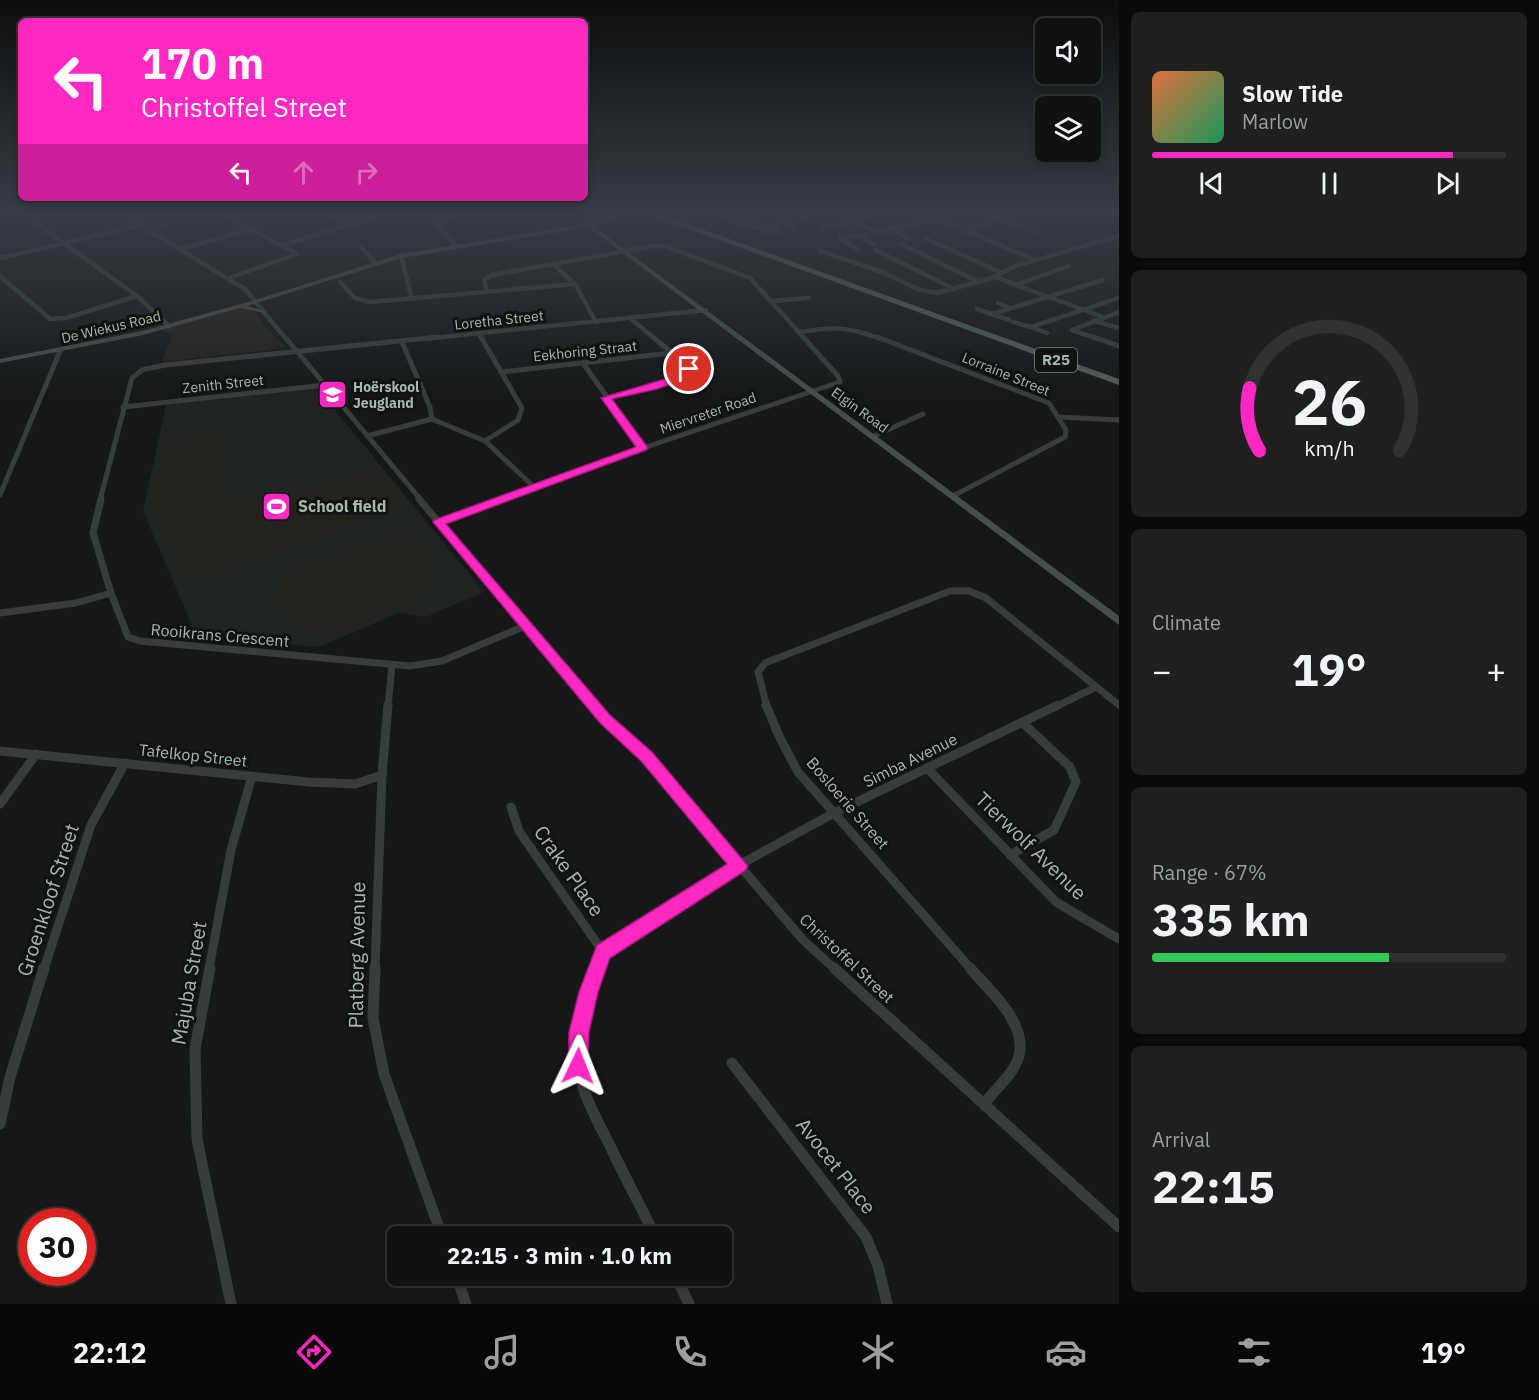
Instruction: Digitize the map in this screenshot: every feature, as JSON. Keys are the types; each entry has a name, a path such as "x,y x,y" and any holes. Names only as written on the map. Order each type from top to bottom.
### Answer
{"main road":[{"name":"R25","path":"817,272 1119,382"}],"street":[{"path":"104,272 137,296 169,326"},
{"name":"Christoffel Street","path":"219,272 245,289 525,626 605,719 647,757 809,946 1119,1227"},
{"path":"229,278 247,272"},
{"name":"De Wiekus Road","path":"0,361 60,351 169,326 348,272"},
{"path":"405,272 412,299"},
{"path":"488,292 484,282 488,277 514,272"},
{"path":"561,272 575,285 596,322"},
{"name":"Elgin Road","path":"653,272 1119,616"},
{"path":"734,272 748,277 799,332"},
{"path":"882,272 917,289 937,293 979,282 1005,272"},
{"path":"920,272 954,289"},
{"path":"958,272 979,282"},
{"path":"1016,285 1053,272"},
{"path":"0,276 50,319 66,318 137,296"},
{"path":"995,277 1103,317"},
{"path":"992,314 1102,280"},
{"path":"340,282 355,298 365,302 575,285"},
{"path":"772,301 808,298"},
{"path":"1031,327 1119,298"},
{"path":"998,303 1010,308"},
{"path":"234,307 253,308 263,312"},
{"path":"977,309 1047,333"},
{"name":"Loretha Street","path":"296,352 704,310"},
{"path":"1119,312 1072,330 1119,346"},
{"path":"606,398 653,387 686,376 689,372 686,365 630,318"},
{"path":"1094,321 1119,328"},
{"name":"Lorraine Street","path":"799,332 838,327 855,329 1045,400 1059,417 1066,430 1065,437 954,495"},
{"name":"Miervreter Road","path":"438,522 643,448 837,384 840,379 799,332"},
{"path":"479,334 522,408 518,420 485,441"},
{"path":"402,342 430,407 432,419"},
{"path":"0,495 3,482 60,351"},
{"name":"Rooikrans Crescent","path":"296,352 150,367 132,378 93,533 124,632 133,640 410,666 442,661 525,626"},
{"name":"Eekhoring Straat","path":"502,372 672,353"},
{"path":"583,363 643,448"},
{"name":"Zenith Street","path":"123,407 325,385"},
{"path":"875,436 923,414"},
{"path":"1059,417 1119,420"},
{"path":"367,436 432,419 485,441 535,488"},
{"name":"Elgin Road","path":"954,495 1119,621"},
{"name":"Bosloerie Street","path":"984,1104 1018,1060 1020,1048 1011,1018 984,984 798,772 788,756 760,686 758,672 765,663 950,591 964,590 986,598 1119,705"},
{"path":"0,614 76,603 111,593"},
{"name":"Platberg Avenue","path":"392,665 382,775 372,1001 375,1036 384,1074 438,1226"},
{"name":"Simba Avenue","path":"603,952 739,866 834,813 1096,687"},
{"path":"1010,855 1054,830 1076,782 1070,767 1022,722"},
{"name":"Tafelkop Street","path":"0,751 342,784 367,781 382,775"},
{"path":"0,804 36,754"},
{"name":"Groenkloof Street","path":"0,1124 10,1077 82,848 91,825 124,763"},
{"name":"Tierwolf Avenue","path":"927,768 1061,906 1119,939"},
{"name":"Majuba Street","path":"231,1304 198,1149 195,1049 232,844 252,776"},
{"name":"Crake Place","path":"511,807 519,831 603,952"},
{"path":"603,952 588,992 579,1032 577,1052 580,1080 593,1113 650,1226"},
{"name":"Avocet Place","path":"732,1063 866,1237 878,1266 887,1304"},
{"path":"460,1286 466,1304"},
{"path":"680,1286 689,1304"}],"shaded area":[{"path":"234,308 255,311 263,325 286,348 162,362 173,333 164,332 164,329"},
{"name":"Hoërskool Jeugland","path":"317,388 484,592 426,617 398,613 319,647 197,637 143,511 166,405"},
{"name":"School field","path":"222,434 226,491 239,500 285,499 376,468 405,504 204,578 183,574 151,507 163,444"},
{"path":"402,537 418,544 438,571 436,583 426,596 332,635 291,625 276,596 281,581 294,569 383,538"}],"place":[{"name":"Hoërskool Jeugland","path":"332,395"},
{"name":"School field","path":"277,506"}],"route":[{"path":"578,1066 579,1032 588,992 603,952 739,866 647,757 605,719 438,522 643,448 606,398 653,387 686,376 689,369"}]}
